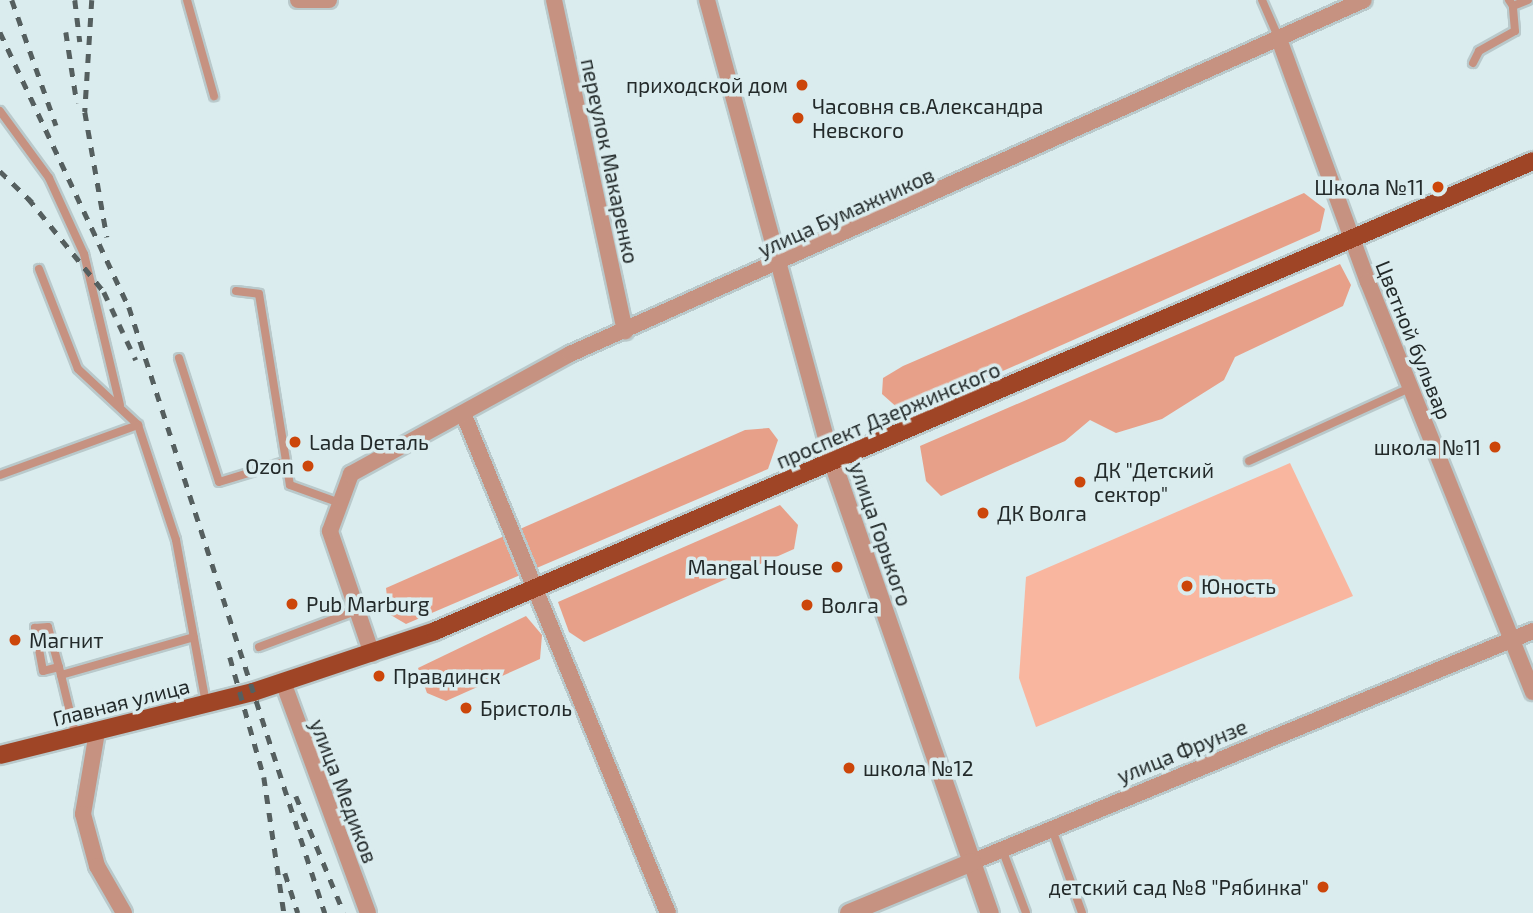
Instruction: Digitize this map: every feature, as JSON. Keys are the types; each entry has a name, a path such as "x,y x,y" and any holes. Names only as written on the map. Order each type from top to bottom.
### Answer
{"main road":[{"name":"проспект Дзержинского","path":"253,692 372,654 536,588 1533,161"},
{"name":"Главная улица","path":"0,755 253,692"}],"street":[{"path":"298,0 329,0"},
{"name":"переулок Макаренко","path":"554,0 625,331"},
{"name":"улица Горького","path":"707,0 833,463 990,913"},
{"name":"улица Бумажников","path":"340,503 351,474 463,413 625,331 779,266 1364,0"},
{"name":"Цветной бульвар","path":"1279,39 1410,388 1533,692"},
{"path":"463,413 668,913"},
{"path":"340,503 330,531 372,654"},
{"name":"улица Фрунзе","path":"849,913 1533,631"},
{"name":"улица Медиков","path":"283,682 368,913"},
{"path":"97,732 83,814 97,866 124,913"}],"lane":[{"path":"187,0 214,96"},
{"path":"1262,0 1279,39"},
{"path":"1473,63 1479,51 1515,31 1511,3 1528,0"},
{"path":"0,111 49,178 84,254 120,405"},
{"path":"39,269 78,369 99,394 120,405 138,425 176,540 206,704"},
{"path":"236,290 259,295 290,485 340,503"},
{"path":"179,358 219,482 285,462"},
{"path":"1249,460 1410,388"},
{"path":"0,475 138,425"},
{"path":"259,647 356,611"},
{"path":"76,737 60,671 48,627 34,628 43,671 60,671 194,637"},
{"path":"1052,829 1082,913"},
{"path":"1002,849 1026,913"}],"shaded area":[{"path":"1304,193 1325,209 1320,231 926,405 900,410 882,394 883,378 903,366"},
{"path":"1340,264 1351,285 1343,306 1235,357 1224,380 1162,419 1116,433 1090,420 1065,441 941,496 926,481 920,446"},
{"path":"769,428 778,440 768,469 406,624 389,614 386,588 745,430"},
{"name":"Юность","path":"1290,463 1353,596 1036,727 1019,678 1026,577"},
{"path":"780,505 798,525 794,549 584,642 569,632 558,602"},
{"path":"526,616 542,635 540,659 446,701 427,693 418,668"}],"railway":[{"path":"12,0 56,125"},
{"path":"75,0 80,42"},
{"path":"92,0 85,112 107,237"},
{"path":"0,32 129,307 325,913"},
{"path":"66,32 77,103"},
{"path":"0,171 34,204"},
{"path":"28,198 104,292 136,360"},
{"path":"230,657 264,777 284,913"},
{"path":"296,796 344,913"},
{"path":"285,873 298,913"}],"place":[{"name":"приходской дом","path":"802,85"},
{"name":"Часовня св.Александра Невского","path":"798,118"},
{"name":"Школа №11","path":"1438,187"},
{"name":"Lada Dеталь","path":"295,442"},
{"name":"школа №11","path":"1495,447"},
{"name":"Ozon","path":"308,466"},
{"name":"ДК \"Детский сектор\"","path":"1080,482"},
{"name":"ДК Волга","path":"983,513"},
{"name":"Mangal House","path":"837,567"},
{"name":"Юность","path":"1187,586"},
{"name":"Pub Marburg","path":"292,604"},
{"name":"Волга","path":"807,605"},
{"name":"Магнит","path":"15,640"},
{"name":"Правдинск","path":"379,676"},
{"name":"Бристоль","path":"466,708"},
{"name":"школа №12","path":"849,768"},
{"name":"детский сад №8 \"Рябинка\"","path":"1323,887"}]}
